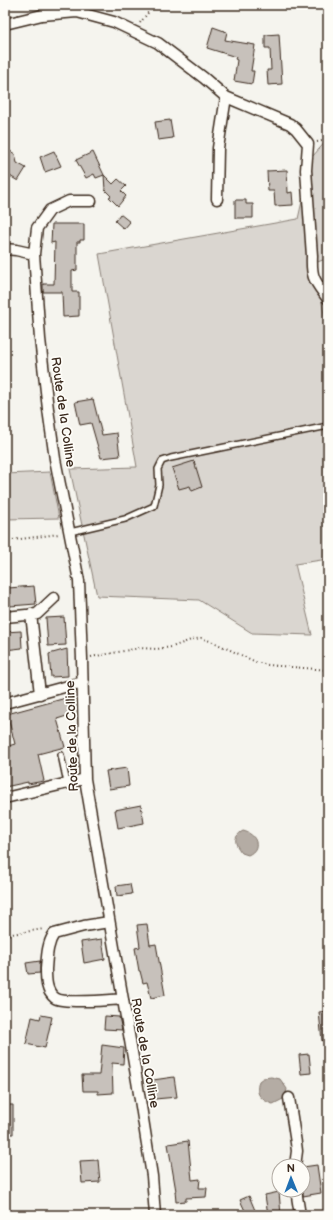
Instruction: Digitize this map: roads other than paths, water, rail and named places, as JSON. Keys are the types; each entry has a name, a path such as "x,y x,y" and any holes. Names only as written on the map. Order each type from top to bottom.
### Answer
{"street":[{"path":"5,24 42,15 77,12 114,22 158,43 226,97 290,124 296,128 308,144 306,170 312,270 314,280 328,299"},
{"path":"217,200 218,148 226,97"},
{"name":"Route de la Colline","path":"91,202 69,201 50,210 36,228 34,254 40,339 48,409 55,459 79,581 85,779 137,1080 155,1215"},
{"path":"5,249 34,254"},
{"path":"5,616 37,614 54,598"},
{"path":"30,614 40,694"},
{"path":"5,703 83,682"},
{"path":"5,798 85,779"},
{"path":"109,922 64,930 54,934 50,940 47,956 46,982 51,994 57,1000 77,1001 123,999"},
{"path":"289,1098 297,1147 296,1158"},
{"path":"297,1198 300,1215"}],"lane":[{"path":"70,532 125,519 154,506 160,485 158,469 162,462 171,458 328,426"},
{"path":"61,754 67,783"}]}
